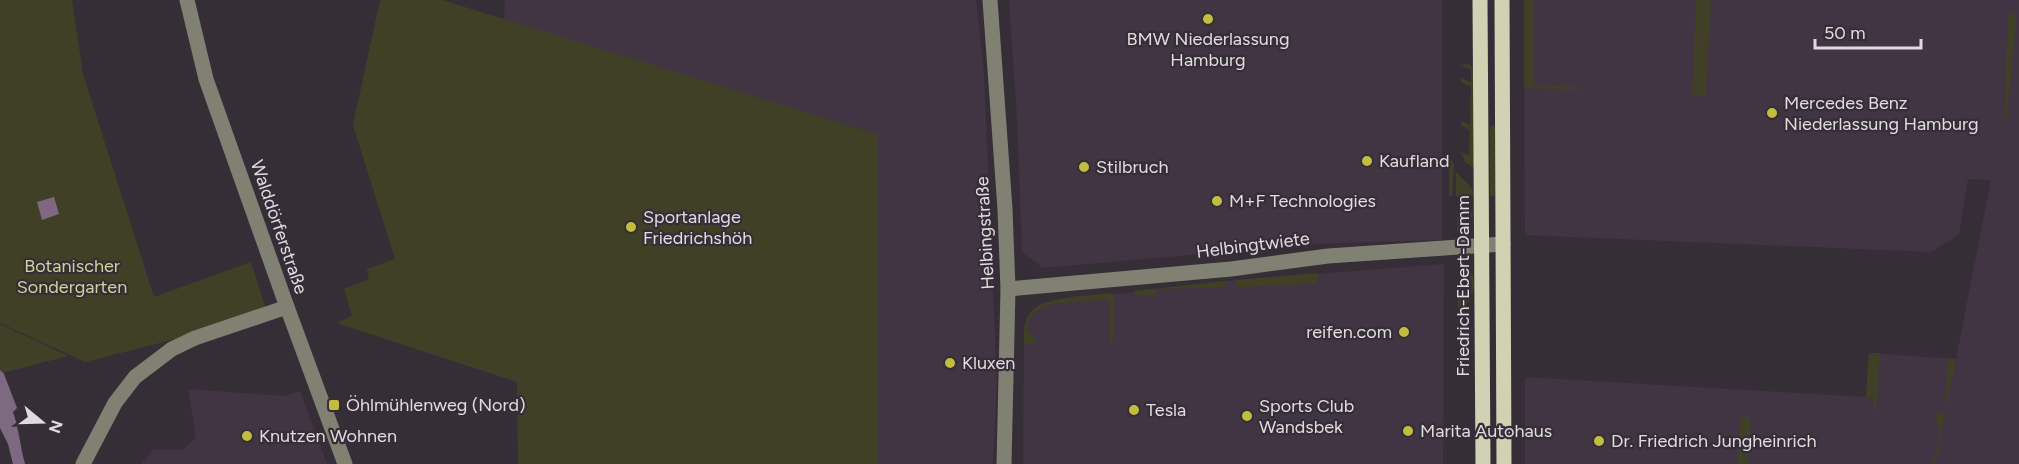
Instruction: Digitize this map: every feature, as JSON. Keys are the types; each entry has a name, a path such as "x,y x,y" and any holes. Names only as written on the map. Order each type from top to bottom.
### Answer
{"main road":[{"name":"Friedrich-Ebert-Damm","path":"1480,0 1483,464"},
{"path":"1502,0 1504,464"}],"street":[{"name":"Walddörferstraße","path":"187,0 206,79 345,464"},
{"name":"Helbingstraße","path":"990,0 1005,209 1008,289 1004,464"},
{"name":"Helbingtwiete","path":"1008,289 1231,269 1328,256 1503,244"},
{"path":"83,464 115,403 135,377 172,349 195,338 287,307"}],"shaded area":[{"path":"505,0 976,0 984,73 997,383 993,464 877,464 877,134 504,20"},
{"path":"1009,0 1442,0 1442,240 1280,245 1043,268 1022,252 1017,118"},
{"name":"Mercedes Benz Niederlassung Hamburg","path":"1524,0 2019,0 2019,464 1525,464 1525,377 1866,397 1869,353 1956,359 1991,180 1968,179 1959,234 1932,252 1525,235"},
{"path":"54,197 59,214 42,220 37,202"},
{"path":"1444,264 1443,464 1023,464 1024,327 1032,310 1042,303 1226,281"},
{"path":"0,370 4,374 17,408 13,412 25,464 13,464 8,444 0,428"},
{"path":"188,389 284,396 300,391 327,464 141,464 154,449 183,450 196,437"}],"green space":[{"name":"Botanischer Sondergarten","path":"0,0 72,0 83,74 154,297 251,262 266,309 172,340 85,362 0,323"},
{"name":"Sportanlage Friedrichshöh","path":"380,0 442,0 877,134 877,464 518,464 517,382 337,323 352,316 344,289 369,279 367,269 395,259 353,125"},
{"path":"1524,0 1534,0 1534,85 1581,87 1581,90 1524,88"},
{"path":"1696,0 1711,0 1706,96 1692,95"},
{"path":"2011,13 2017,13 2006,121 2004,121 2008,18"},
{"path":"1470,64 1474,72 1474,168 1465,162 1461,152 1469,156 1470,130 1461,125 1461,121 1470,125 1471,87 1461,82 1461,78 1471,82 1471,70 1461,65"},
{"path":"1493,125 1495,128 1495,196 1490,196 1490,128"},
{"path":"1449,160 1452,160 1454,166 1452,196 1449,196"},
{"path":"1456,172 1470,186 1474,194 1472,196 1456,196"},
{"path":"1461,211 1473,211 1468,224 1457,232 1457,217"},
{"path":"1457,259 1466,264 1474,278 1472,294 1458,317 1458,299 1465,296 1469,278 1462,266 1457,263"},
{"path":"1317,273 1317,284 1237,287 1236,280"},
{"path":"1226,281 1226,287 1156,289 1156,295 1135,295 1134,291"},
{"path":"1113,293 1113,343 1110,343 1109,299 1051,305 1037,310 1032,315 1027,331 1036,340 1035,344 1024,344 1026,319 1034,309 1054,300"},
{"path":"0,324 68,356 6,372 0,376"},
{"path":"1869,353 1880,353 1876,410 1873,410 1873,397 1866,397"},
{"path":"1948,359 1956,359 1935,464 1933,464 1940,431 1934,413 1945,413"},
{"path":"1740,417 1751,417 1748,464 1737,464"}],"place":[{"name":"BMW Niederlassung Hamburg","path":"1208,19"},
{"name":"Mercedes Benz Niederlassung Hamburg","path":"1772,113"},
{"name":"Kaufland","path":"1367,161"},
{"name":"Stilbruch","path":"1084,167"},
{"name":"M+F Technologies","path":"1217,201"},
{"name":"Sportanlage Friedrichshöh","path":"631,227"},
{"name":"reifen.com","path":"1404,332"},
{"name":"Kluxen","path":"950,363"},
{"name":"Öhlmühlenweg (Nord)","path":"334,405"},
{"name":"Tesla","path":"1134,410"},
{"name":"Sports Club Wandsbek","path":"1247,416"},
{"name":"Marita Autohaus","path":"1408,431"},
{"name":"Knutzen Wohnen","path":"247,436"},
{"name":"Dr. Friedrich Jungheinrich","path":"1599,441"}]}
